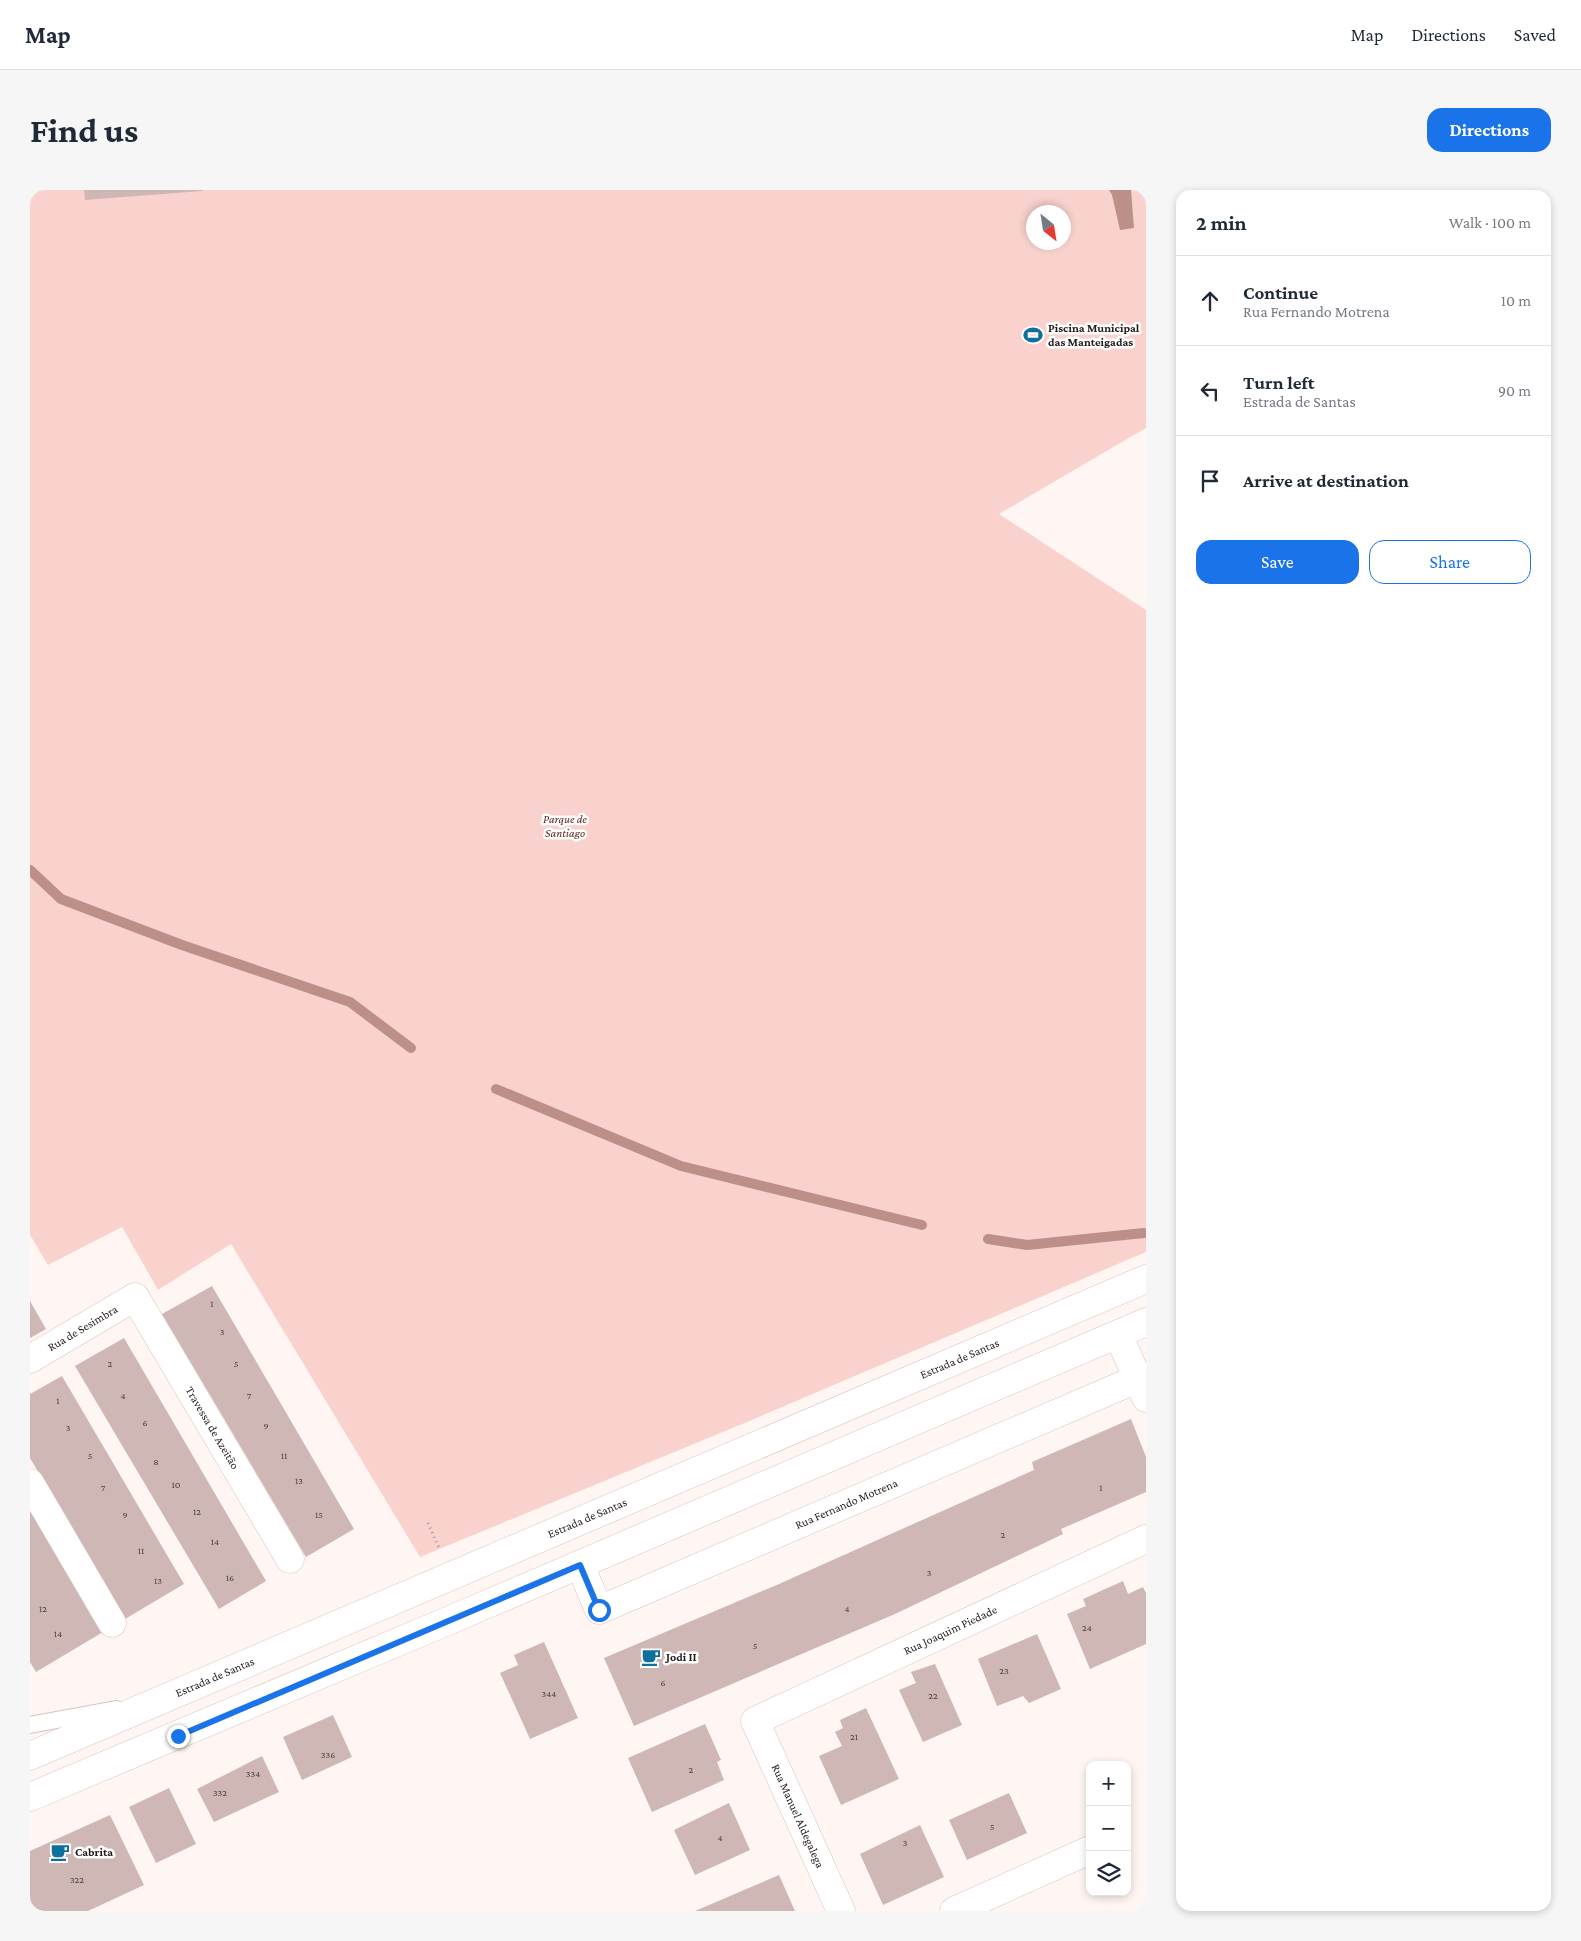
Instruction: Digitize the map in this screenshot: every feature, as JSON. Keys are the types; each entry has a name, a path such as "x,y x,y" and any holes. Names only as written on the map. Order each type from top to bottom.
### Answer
{"main road":[{"name":"Estrada de Santas","path":"30,1756 1146,1279"},
{"name":"Rua de Sesimbra","path":"30,1359 135,1297"},
{"name":"Travessa de Azeitão","path":"135,1297 290,1559"},
{"path":"30,1797 580,1565 1146,1322"},
{"path":"1118,1334 1142,1388"},
{"name":"Rua Fernando Motrena","path":"580,1565 599,1610 1142,1388"},
{"path":"30,1483 112,1623"},
{"name":"Rua Joaquim Piedade","path":"755,1721 1146,1539"},
{"name":"Rua Manuel Aldegalega","path":"755,1721 841,1911"},
{"path":"954,1911 1088,1851"}],"lane":[{"path":"30,1726 35,1723 158,1702"}],"green space":[{"name":"Parque de Santiago","path":"30,190 1146,190 1146,428 999,514 1146,610 1146,1252 747,1422 420,1557 231,1244 158,1290 122,1227 48,1265 30,1235"}],"shaded area":[{"path":"1109,190 1131,190 1134,228 1120,230 1112,195"}],"building":[{"path":"84,190 202,190 202,191 85,200"},
{"path":"212,1286 354,1529 306,1557 162,1314"},
{"path":"30,1301 46,1329 30,1338"},
{"path":"124,1338 266,1581 219,1609 75,1366"},
{"path":"62,1376 184,1584 125,1619 30,1458 30,1394"},
{"path":"1131,1419 1146,1457 1146,1492 1061,1529 1063,1534 895,1614 634,1726 604,1658 779,1584 1034,1470 1032,1462"},
{"path":"30,1509 103,1632 36,1672 30,1662"},
{"path":"1123,1581 1128,1594 1143,1587 1146,1593 1146,1644 1090,1669 1067,1614 1086,1606 1083,1599"},
{"path":"1037,1634 1061,1689 1029,1703 1023,1696 997,1706 978,1659"},
{"path":"544,1642 578,1718 530,1739 500,1673 518,1665 514,1655"},
{"path":"935,1664 962,1725 923,1742 899,1690 916,1683 911,1672"},
{"path":"866,1708 899,1779 841,1805 819,1756 842,1746 835,1732 843,1728 840,1720"},
{"path":"333,1715 352,1757 302,1780 283,1737"},
{"path":"705,1724 721,1760 717,1762 724,1780 652,1812 628,1758"},
{"path":"262,1756 279,1792 214,1822 197,1789"},
{"path":"169,1788 196,1844 156,1863 129,1807"},
{"path":"1009,1793 1027,1833 967,1860 949,1820"},
{"path":"729,1803 750,1850 695,1875 674,1830"},
{"path":"110,1815 144,1885 88,1911 30,1911 30,1851"},
{"path":"920,1825 944,1877 883,1905 860,1854"},
{"path":"779,1875 795,1911 695,1911"}],"waterway":[{"path":"30,870 61,899 182,945 350,1002 411,1048"},
{"path":"496,1089 681,1166 922,1225"},
{"path":"988,1239 1027,1245 1144,1233"}],"place":[{"name":"Piscina Municipal das Manteigadas","path":"1033,335"},
{"name":"Jodi II","path":"651,1657"},
{"name":"Cabrita","path":"60,1852"}],"route":[{"path":"178,1736 580,1565 599,1610"}]}
